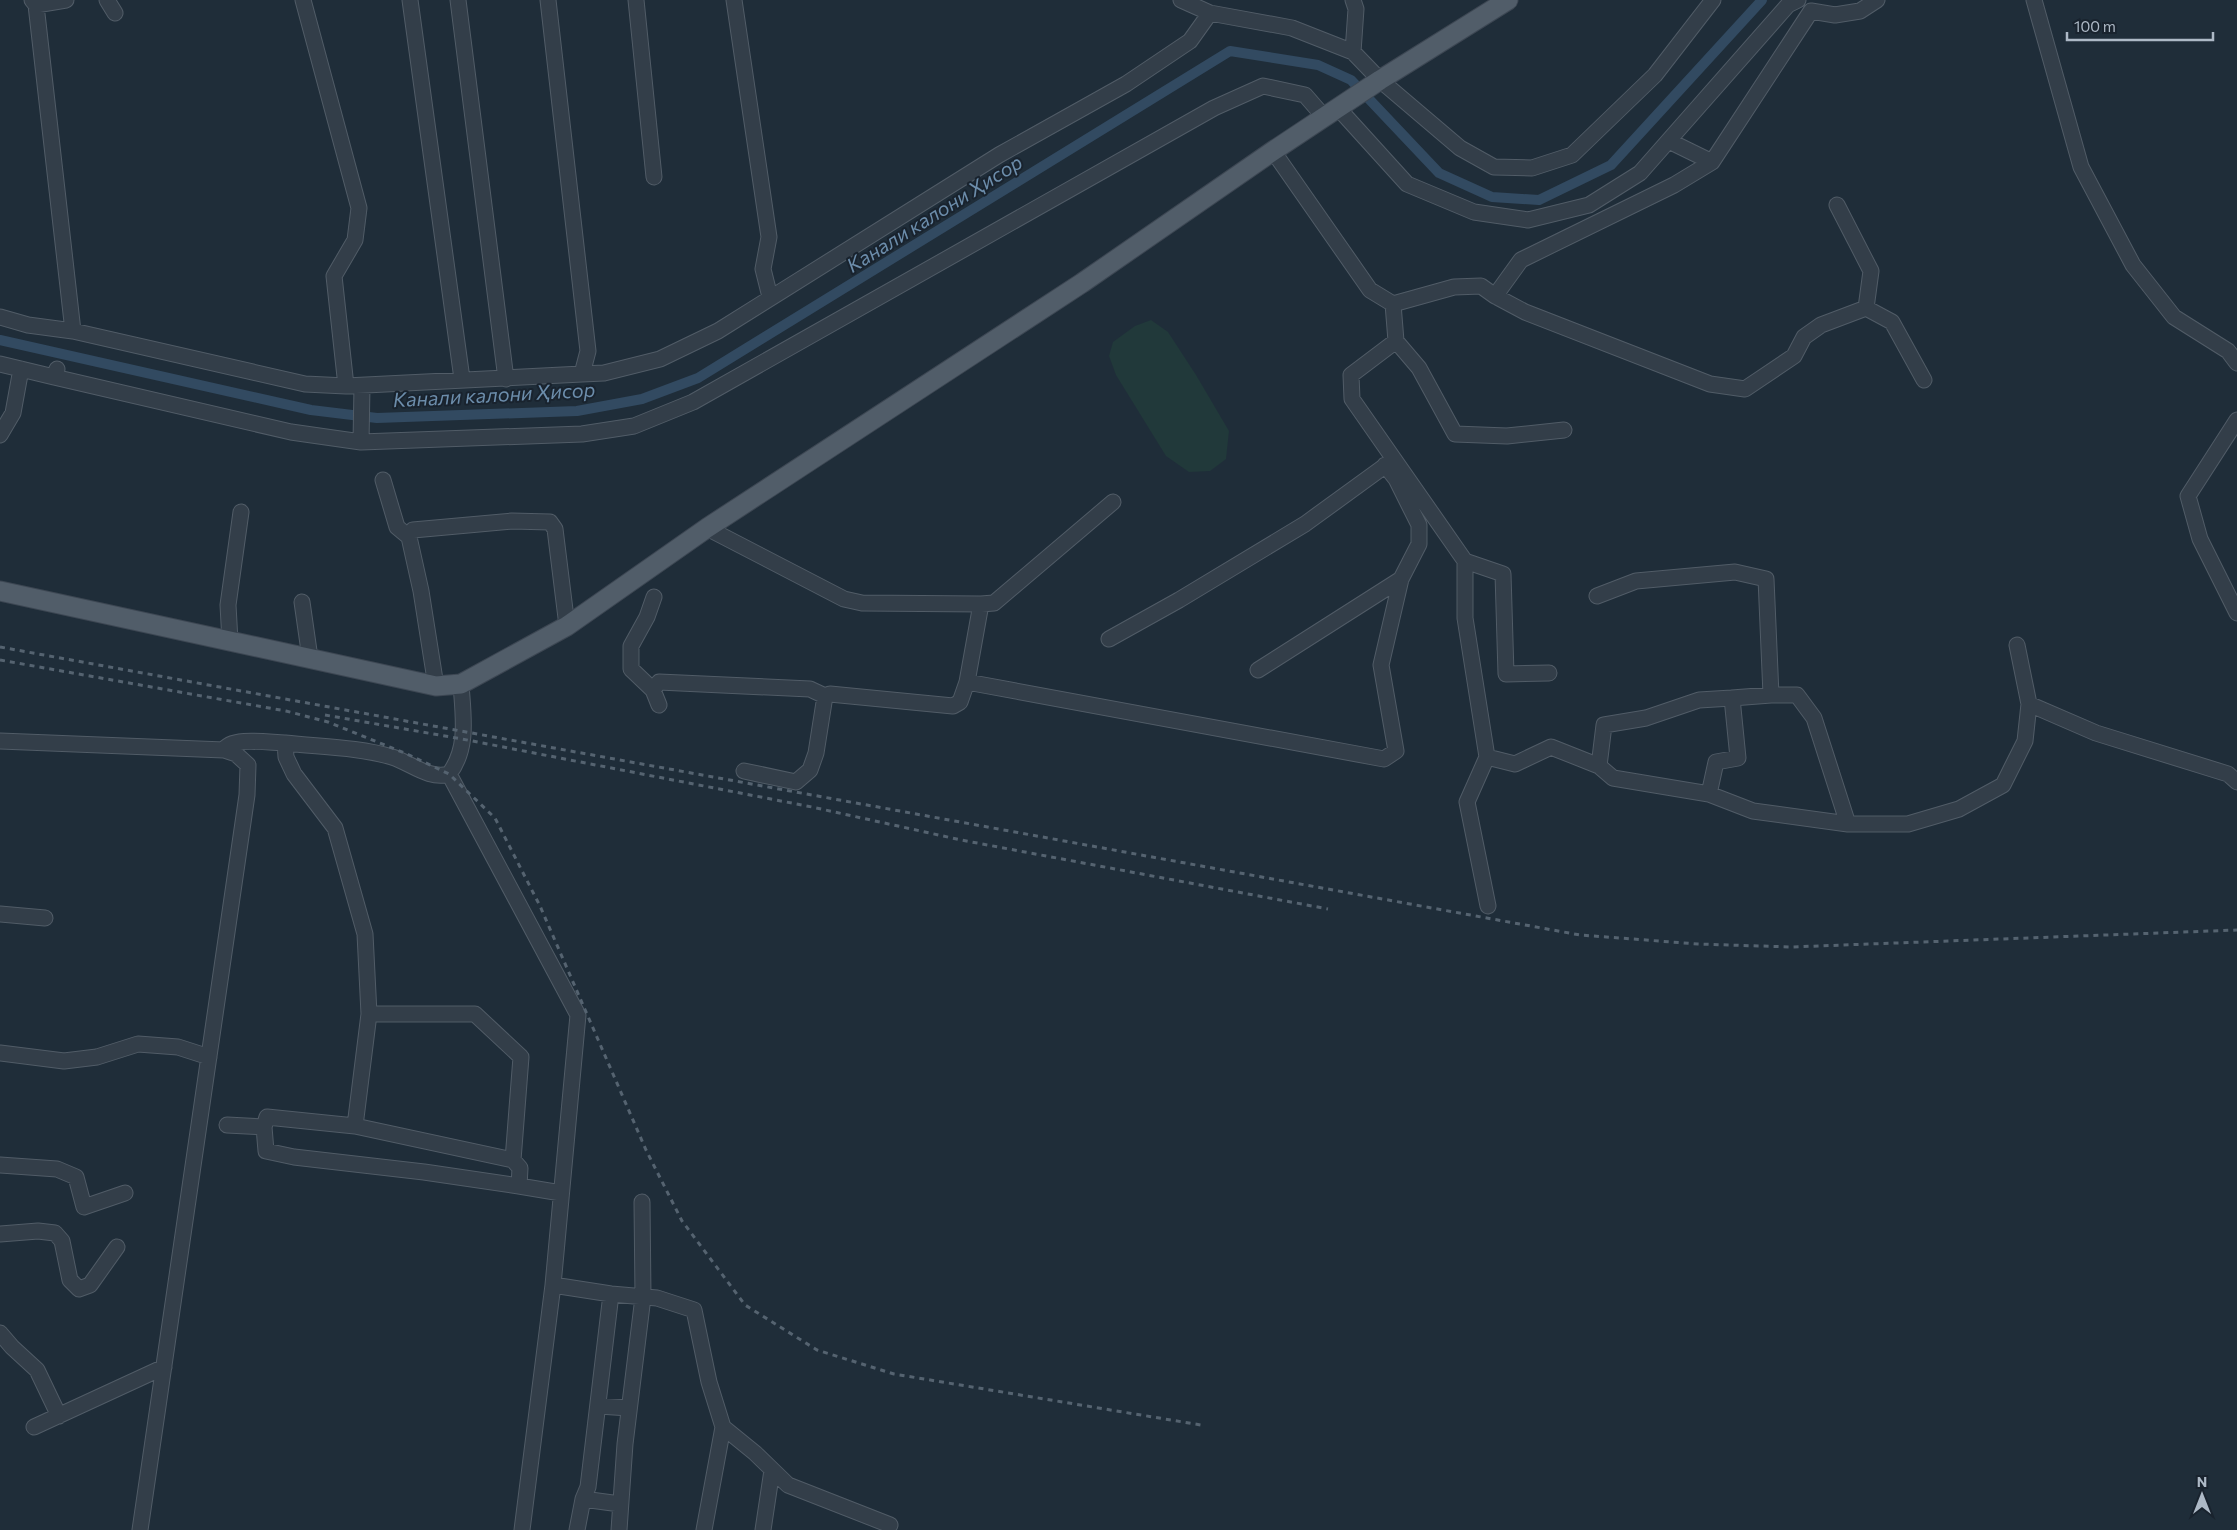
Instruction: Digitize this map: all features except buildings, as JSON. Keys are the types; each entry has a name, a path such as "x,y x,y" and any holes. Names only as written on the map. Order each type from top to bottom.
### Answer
{"main road":[{"path":"0,592 436,686 461,684 567,626 707,528 1082,283 1380,80 1508,0"}],"street":[{"path":"66,0 34,3 73,331"},
{"path":"303,0 359,208 355,240 334,276 346,386"},
{"path":"410,0 462,379"},
{"path":"458,0 506,379"},
{"path":"548,0 588,351 582,374"},
{"path":"636,0 654,177"},
{"path":"734,0 769,237 763,269 770,297"},
{"path":"1181,0 1210,13 1292,28 1353,52 1380,80 1460,148 1494,167 1532,168 1572,155 1655,75 1713,0"},
{"path":"1353,0 1356,9 1353,52"},
{"path":"0,364 21,369 56,373 291,432 361,438 582,434 634,426 693,402 1214,108 1263,86 1305,95 1332,113 1407,184 1474,212 1528,220 1589,205 1640,173 1788,5 1798,0"},
{"path":"1495,296 1521,260 1674,185 1712,162 1811,12 1835,15 1860,12 1877,0"},
{"path":"2034,0 2082,167 2132,265 2174,317 2228,351 2237,363"},
{"path":"0,317 28,325 73,331 305,384 346,386 362,389 462,379 506,379 604,373 660,359 718,331 999,155 1126,84 1190,41 1210,13"},
{"path":"1669,141 1712,162"},
{"path":"1273,152 1370,290 1393,304 1454,287 1481,286 1525,312 1710,384 1744,389 1794,356 1804,336 1821,325 1866,308 1892,322 1924,380"},
{"path":"1837,205 1871,271 1866,308"},
{"path":"1393,304 1396,341 1419,368 1455,434 1507,436 1564,430"},
{"path":"1396,341 1351,375 1352,399 1390,462 1465,561 1503,574 1506,674 1549,673"},
{"path":"0,435 13,413 21,369"},
{"path":"361,438 362,389"},
{"path":"2237,420 2188,496 2200,539 2237,613"},
{"path":"967,682 1384,759 1396,751 1382,665 1401,579 1419,544 1419,525 1396,479 1390,462"},
{"path":"1109,639 1179,600 1305,524 1390,462"},
{"path":"383,480 397,527 409,537 421,591 436,686"},
{"path":"707,528 844,598 862,603 981,604 994,603 1113,502"},
{"path":"230,641 228,605 240,512"},
{"path":"409,537 413,530 512,521 550,522 555,529 567,626"},
{"path":"1465,561 1465,618 1488,757 1467,802 1488,906"},
{"path":"1597,596 1636,581 1735,572 1766,579 1771,695"},
{"path":"1258,670 1401,579"},
{"path":"654,597 647,618 631,646 632,669 653,690 659,705"},
{"path":"302,602 310,658"},
{"path":"653,690 659,682 810,689 825,696 830,694 952,706 960,702 967,682 981,604"},
{"path":"1488,757 1514,764 1551,746 1599,766 1613,778 1709,794 1753,811 1848,824 1908,824 1958,809 2003,785 2025,741 2029,704 2017,645"},
{"path":"224,750 226,746 237,741 367,752 393,758 439,777 449,774 456,764 465,731 461,684"},
{"path":"1599,766 1604,725 1646,718 1699,700 1797,694 1814,718 1848,824"},
{"path":"744,771 796,782 810,770 816,753 825,696"},
{"path":"1709,794 1716,762 1738,758 1732,698"},
{"path":"2029,704 2096,733 2228,774 2237,782"},
{"path":"0,740 224,750 236,754 248,765 247,795 140,1530"},
{"path":"286,744 286,757 294,774 335,828 348,868 350,886 365,934 369,1014 355,1126"},
{"path":"449,774 578,1015 553,1285 522,1530"},
{"path":"0,914 46,918"},
{"path":"369,1014 475,1014 521,1057 513,1160"},
{"path":"0,1053 64,1061 98,1058 138,1044 178,1047 209,1057"},
{"path":"519,1186 520,1168 513,1160 355,1126 266,1117 264,1127 266,1151 294,1157 424,1172 561,1193"},
{"path":"227,1125 264,1127"},
{"path":"0,1165 57,1169 76,1177 84,1207 125,1193"},
{"path":"619,1530 629,1408 643,1297 642,1202"},
{"path":"0,1234 38,1231 55,1232 62,1241 70,1280 78,1289 90,1285 117,1247"},
{"path":"553,1285 611,1294 657,1298 694,1310 709,1382 724,1427 704,1530"},
{"path":"577,1530 583,1499 588,1487 611,1294"},
{"path":"0,1333 12,1348 37,1370 59,1416"},
{"path":"34,1427 164,1367"},
{"path":"599,1406 629,1408"},
{"path":"724,1427 788,1485 890,1525"},
{"path":"763,1530 772,1470"},
{"path":"583,1499 620,1504"}],"green space":[{"path":"1151,320 1168,332 1229,431 1226,459 1210,471 1189,472 1166,456 1116,375 1109,356 1113,342 1135,326"}],"waterway":[{"name":"Канали калони Ҳисор","path":"0,340 311,410 377,418 577,411 642,399 698,378 1230,51 1318,65 1351,80 1439,173 1492,197 1539,200 1611,165 1762,0"}],"railway":[{"path":"0,647 1580,935 1698,944 1791,947 2237,930"},
{"path":"0,660 286,711 328,722 407,754 449,774 495,818 540,906 646,1150 682,1221 745,1305 817,1350 894,1374 1201,1425"},
{"path":"325,715 462,739 812,807 961,840 1328,909"}]}
